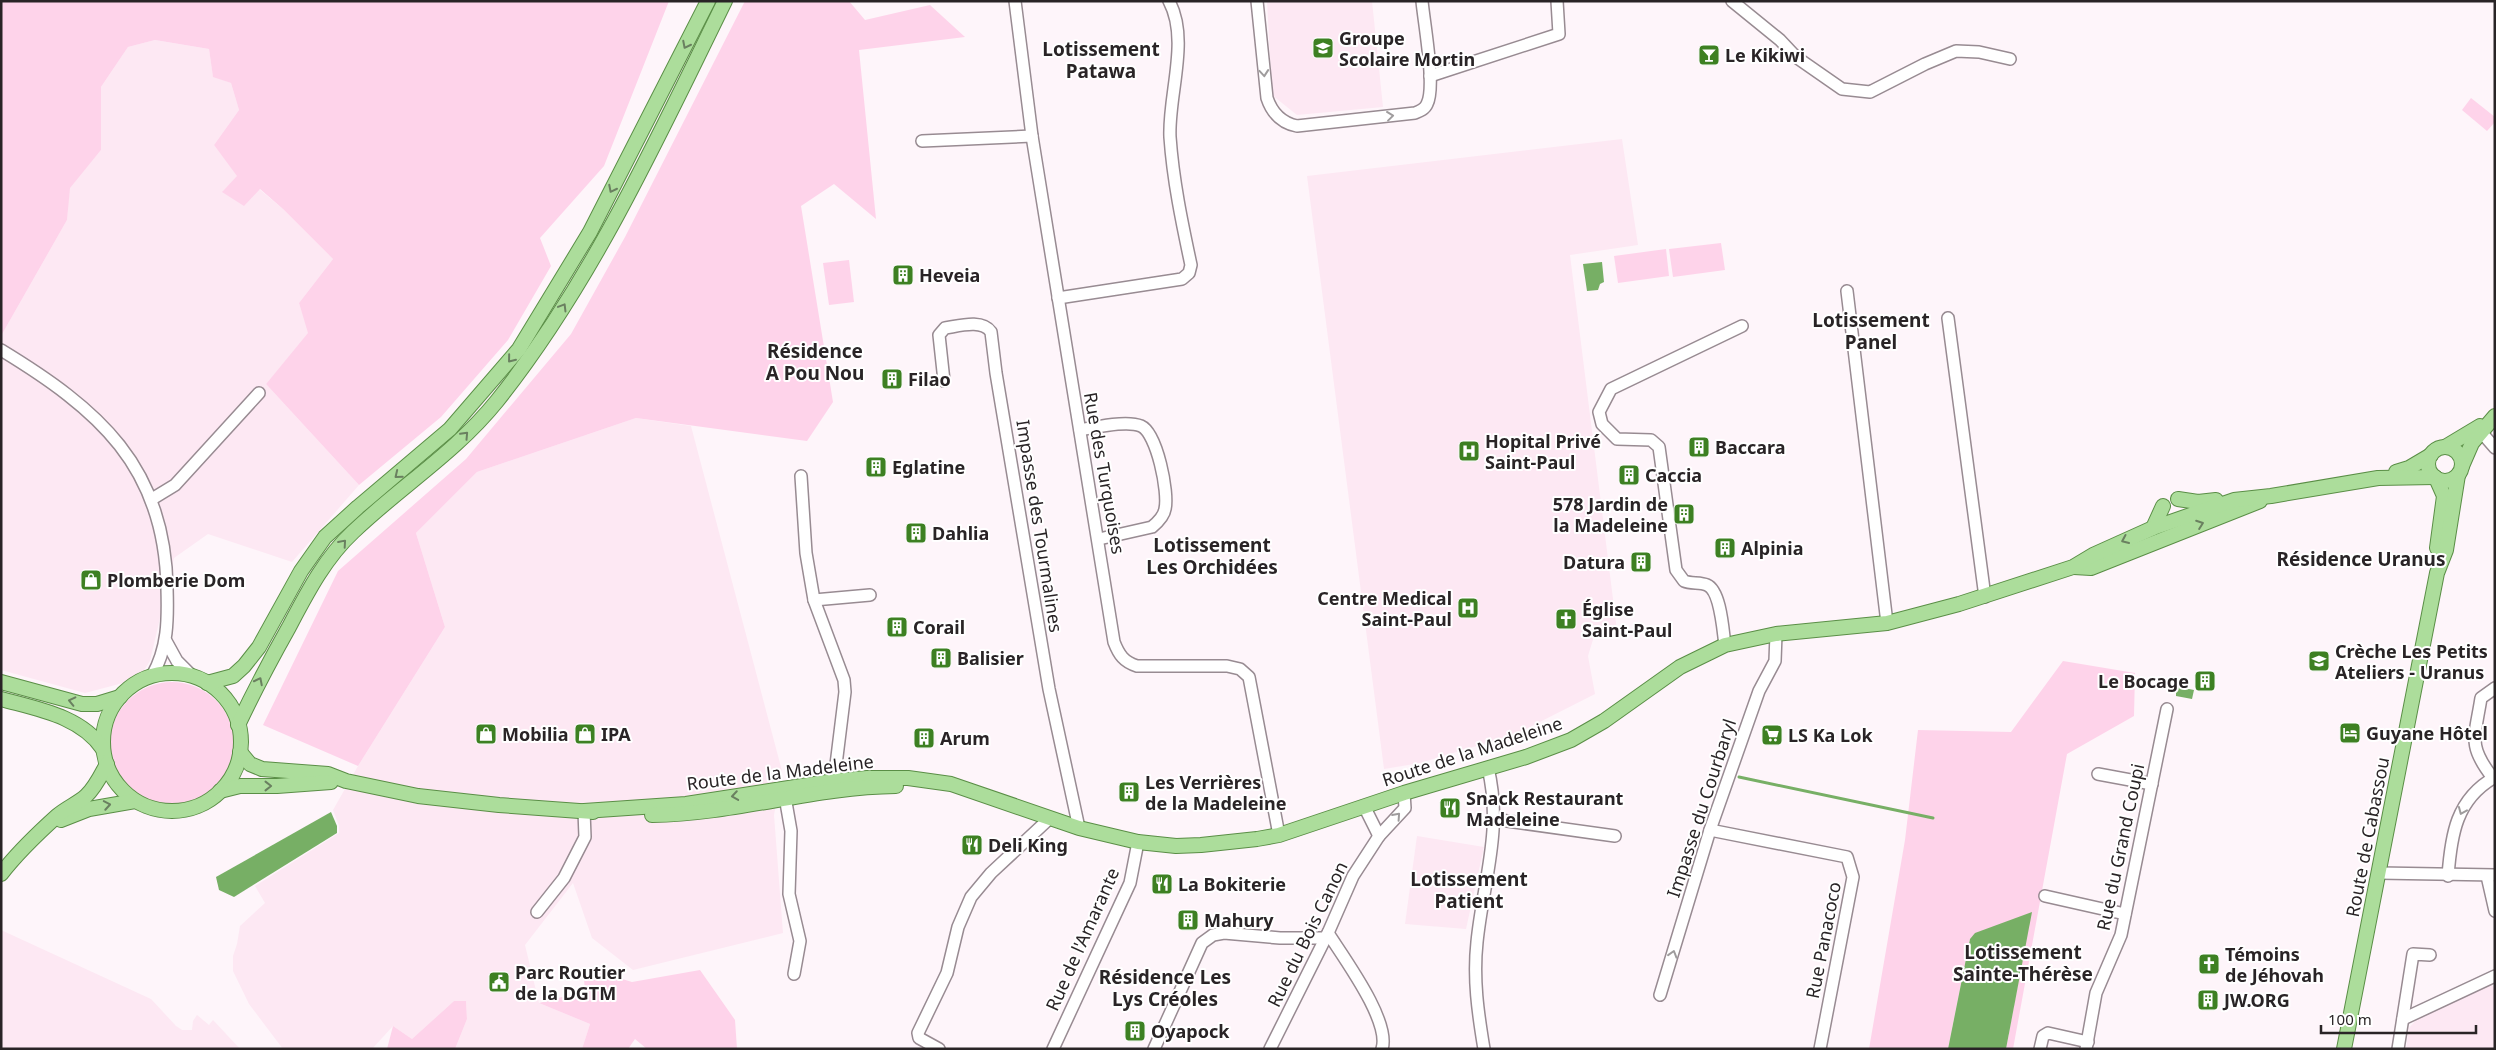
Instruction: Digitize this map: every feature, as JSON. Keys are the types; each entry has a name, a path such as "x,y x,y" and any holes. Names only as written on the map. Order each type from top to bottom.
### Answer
{"main road":[{"path":"207,683 233,676 244,666 259,647 301,571 325,537 450,429 519,349 590,232 708,1"},
{"path":"238,725 306,595 330,558 352,533 451,450 496,402 531,356 566,302 604,237 725,1"},
{"path":"2495,416 2472,443 2460,470 2450,480 2436,477 2428,464 2431,454 2440,448 2446,447 2495,416"},
{"path":"2446,447 2451,448 2459,455 2460,470"},
{"name":"Route de la Madeleine","path":"784,794 834,781 867,778 908,778 951,784 1079,828 1138,842 1176,846 1201,846 1279,835 1404,793 1526,757 1571,740 1604,721 1680,667 1726,645 1776,634 1887,623 1985,597 2073,568 2093,555 2153,528 2234,500 2378,478 2410,468 2431,454"},
{"name":"Route de Cabassou","path":"2344,1049 2380,874 2437,573 2446,550 2460,470"},
{"name":"Route de la Madeleine","path":"2378,478 2436,477"},
{"name":"Route de Cabassou","path":"2436,477 2444,496 2437,549 2437,573"},
{"name":"Route de la Madeleine","path":"2073,568 2091,568 2270,496"},
{"path":"2178,499 2198,502 2234,500"},
{"path":"2153,528 2163,506"},
{"path":"1,698 57,716 83,727 96,738 103,749 107,764 118,785 135,801 149,808 165,811 180,811 202,804 220,792 233,773 240,752 238,725 226,702 207,683 192,676 172,673 152,676 129,688 120,697 107,721 103,749"},
{"path":"1,682 82,704 97,704 120,697"},
{"name":"Route de la Madeleine","path":"240,752 250,764 262,770 328,774 346,781 418,796 508,806 584,811 888,786 914,786 980,794"},
{"path":"1,874 46,825 93,789 107,764"},
{"name":"Route de la Madeleine","path":"220,792 240,786 277,786 346,781"},
{"path":"46,825 89,809 135,801"}],"street":[{"name":"Rue des Turquoises","path":"1015,1 1032,136 1099,539 1114,642 1118,654 1127,663 1137,666 1227,666 1240,669 1249,678 1279,835"},
{"path":"1058,298 1182,279 1189,273 1191,265 1178,201 1170,138 1177,54 1174,18 1168,1"},
{"path":"1257,1 1267,98 1272,110 1290,125 1304,126 1421,111 1428,102 1430,76 1422,1"},
{"path":"1430,76 1560,34 1558,1"},
{"path":"1732,1 1780,40 1796,57 1842,89 1870,92 1925,64 1956,51 1979,52 2010,59"},
{"path":"922,141 1032,136"},
{"path":"1847,291 1887,623"},
{"path":"1948,318 1985,597"},
{"name":"Impasse des Tourmalines","path":"944,381 939,335 942,330 982,324 988,327 991,332 996,373 1049,689 1079,828"},
{"path":"1726,645 1718,600 1713,590 1706,584 1686,582 1681,579 1676,570 1659,447 1651,440 1616,439 1602,424 1599,412 1610,389 1742,326"},
{"path":"1,350 72,397 96,418 116,439 130,459 152,499 161,530 167,570 166,641 161,660 152,676"},
{"path":"152,499 175,485 258,393"},
{"path":"1080,430 1136,424 1144,428 1154,441 1164,489 1166,506 1158,523 1142,530 1099,539"},
{"path":"2481,432 2495,448"},
{"path":"801,476 806,553 814,600 844,680 845,692 834,781"},
{"path":"814,600 870,595"},
{"name":"Impasse du Courbaryl","path":"1660,995 1710,830 1760,691 1775,661 1776,634"},
{"path":"166,641 177,661 192,676"},
{"path":"2448,876 2453,836 2465,803 2472,793 2494,777 2477,755 2475,736 2481,698 2495,688"},
{"name":"Rue du Grand Coupi","path":"2087,1045 2096,993 2117,946 2125,914 2167,709"},
{"path":"1484,1049 1476,1003 1475,975 1477,941 1492,856 1492,783 1488,768"},
{"path":"2098,774 2152,784"},
{"name":"Rue du Bois Canon","path":"1270,1049 1326,935 1344,893 1379,836 1405,808 1404,793"},
{"path":"784,794 791,831 789,894 800,941 794,974"},
{"path":"1364,806 1379,836"},
{"path":"537,912 564,878 585,837 584,811"},
{"path":"939,1049 919,1038 918,1033 947,973 958,927 971,897 991,873 1050,818"},
{"path":"1493,819 1615,836"},
{"name":"Rue Panacoco","path":"1710,830 1847,857 1853,876 1820,1049"},
{"name":"Rue de l'Amarante","path":"1053,1049 1130,883 1138,842"},
{"path":"2380,874 2491,876 2495,911"},
{"path":"2045,896 2125,914"},
{"path":"1154,1049 1202,943 1208,938 1224,933 1280,938 1326,935 1376,1015 1382,1030 1382,1049"},
{"path":"2398,1049 2413,954 2430,955"},
{"path":"2403,1019 2495,976"},
{"path":"2040,1049 2044,1036 2048,1033 2087,1045"}],"shaded area":[{"path":"1,1 669,1 604,166 540,238 551,266 508,340 441,417 359,485 266,384 308,333 299,303 333,259 260,189 244,206 222,192 237,176 214,145 239,110 231,83 213,77 209,49 155,40 128,47 101,87 101,150 70,188 67,220 1,336"},
{"path":"745,1 849,1 865,20 930,5 965,37 859,50 876,219 834,184 801,206 833,402 807,441 636,418 477,472 416,533 445,627 358,766 263,725 338,571 466,459 571,334 625,237"},
{"name":"Groupe Scolaire Mortin","path":"1267,1 1372,1 1383,107 1297,115 1272,95"},
{"path":"155,40 209,49 213,76 231,83 239,110 214,145 238,176 223,191 259,189 283,209 333,259 299,303 309,333 266,384 359,485 292,562 208,534 174,558 150,661 143,672 123,683 85,693 1,670 1,336 67,220 69,188 101,150 101,87 128,47"},
{"path":"2471,98 2495,117 2495,122 2487,131 2462,110"},
{"name":"Hopital Privé Saint-Paul","path":"1622,139 1638,245 1570,255 1617,631 1595,633 1588,656 1595,694 1516,734 1420,763 1384,769 1307,176"},
{"path":"1721,243 1725,270 1673,277 1669,249"},
{"path":"1666,249 1669,276 1618,283 1614,256"},
{"path":"849,260 854,302 829,305 823,263"},
{"path":"1602,262 1604,282 1600,284 1598,290 1587,291 1583,264"},
{"path":"636,418 691,426 782,771 774,815 783,933 633,970 592,938 573,883 525,945 539,1003 590,1024 582,1049 455,1049 467,1019 466,1001 454,1001 412,1039 393,1026 372,1049 283,1049 249,1004 233,971 233,956 240,926 265,903 255,886 339,833 339,826 333,810 358,766 445,627 416,533 477,472"},
{"path":"2063,661 2135,673 2134,716 2067,754 2013,1049 2006,1049 2031,913 1970,939 1948,1049 1869,1049 1905,840 1918,730 2011,732"},
{"path":"172,682 196,687 216,700 229,720 234,744 229,768 216,788 196,801 172,806 148,801 128,788 115,768 110,744 115,720 128,700 148,687"},
{"path":"2176,688 2194,690 2192,699 2176,696"},
{"path":"331,812 337,826 337,833 234,897 219,890 216,877"},
{"path":"1417,836 1484,847 1466,929 1405,924"},
{"path":"2032,912 2006,1049 1948,1049 1970,939 1975,933"},
{"path":"1,930 151,999 182,1030 192,1030 193,1021 197,1015 209,1025 213,1020 240,1049 1,1049"},
{"path":"583,967 632,982 700,970 735,1020 737,1049 647,1049 635,1039 628,1049 582,1049 590,1024 539,1003 585,991"},
{"path":"2491,985 2495,988 2495,1049 2406,1049 2409,1028 2418,1018"},
{"path":"454,1001 466,1001 467,1019 455,1049 387,1049 393,1026 412,1039"}],"waterway":[{"path":"1739,777 1933,818"}],"place":[{"name":"Groupe Scolaire Mortin","path":"1323,48"},
{"name":"Le Kikiwi","path":"1709,55"},
{"name":"Heveia","path":"903,275"},
{"name":"Filao","path":"892,379"},
{"name":"Baccara","path":"1699,447"},
{"name":"Hopital Privé Saint-Paul","path":"1469,451"},
{"name":"Eglatine","path":"876,467"},
{"name":"Caccia","path":"1629,475"},
{"name":"578 Jardin de la Madeleine","path":"1684,514"},
{"name":"Dahlia","path":"916,533"},
{"name":"Alpinia","path":"1725,548"},
{"name":"Datura","path":"1641,562"},
{"name":"Plomberie Dom","path":"91,580"},
{"name":"Centre Medical Saint-Paul","path":"1468,608"},
{"name":"Église Saint-Paul","path":"1566,619"},
{"name":"Corail","path":"897,627"},
{"name":"Balisier","path":"941,658"},
{"name":"Crèche Les Petits Ateliers - Uranus","path":"2319,661"},
{"name":"Le Bocage","path":"2205,681"},
{"name":"Guyane Hôtel","path":"2350,733"},
{"name":"Mobilia","path":"486,734"},
{"name":"IPA","path":"585,734"},
{"name":"LS Ka Lok","path":"1772,735"},
{"name":"Arum","path":"924,738"},
{"name":"Les Verrières de la Madeleine","path":"1129,792"},
{"name":"Snack Restaurant Madeleine","path":"1450,808"},
{"name":"Deli King","path":"972,845"},
{"name":"La Bokiterie","path":"1162,884"},
{"name":"Mahury","path":"1188,920"},
{"name":"Témoins de Jéhovah","path":"2209,964"},
{"name":"Parc Routier de la DGTM","path":"499,982"},
{"name":"JW.ORG","path":"2208,1000"},
{"name":"Oyapock","path":"1135,1031"}],"district":[{"name":"Lotissement Patawa","path":"1101,60"},
{"name":"Lotissement Panel","path":"1871,331"},
{"name":"Résidence A Pou Nou","path":"815,362"},
{"name":"Lotissement Les Orchidées","path":"1212,556"},
{"name":"Résidence Uranus","path":"2361,559"},
{"name":"Lotissement Patient","path":"1469,890"},
{"name":"Lotissement Sainte-Thérèse","path":"2023,963"},
{"name":"Résidence Les Lys Créoles","path":"1165,988"}]}
